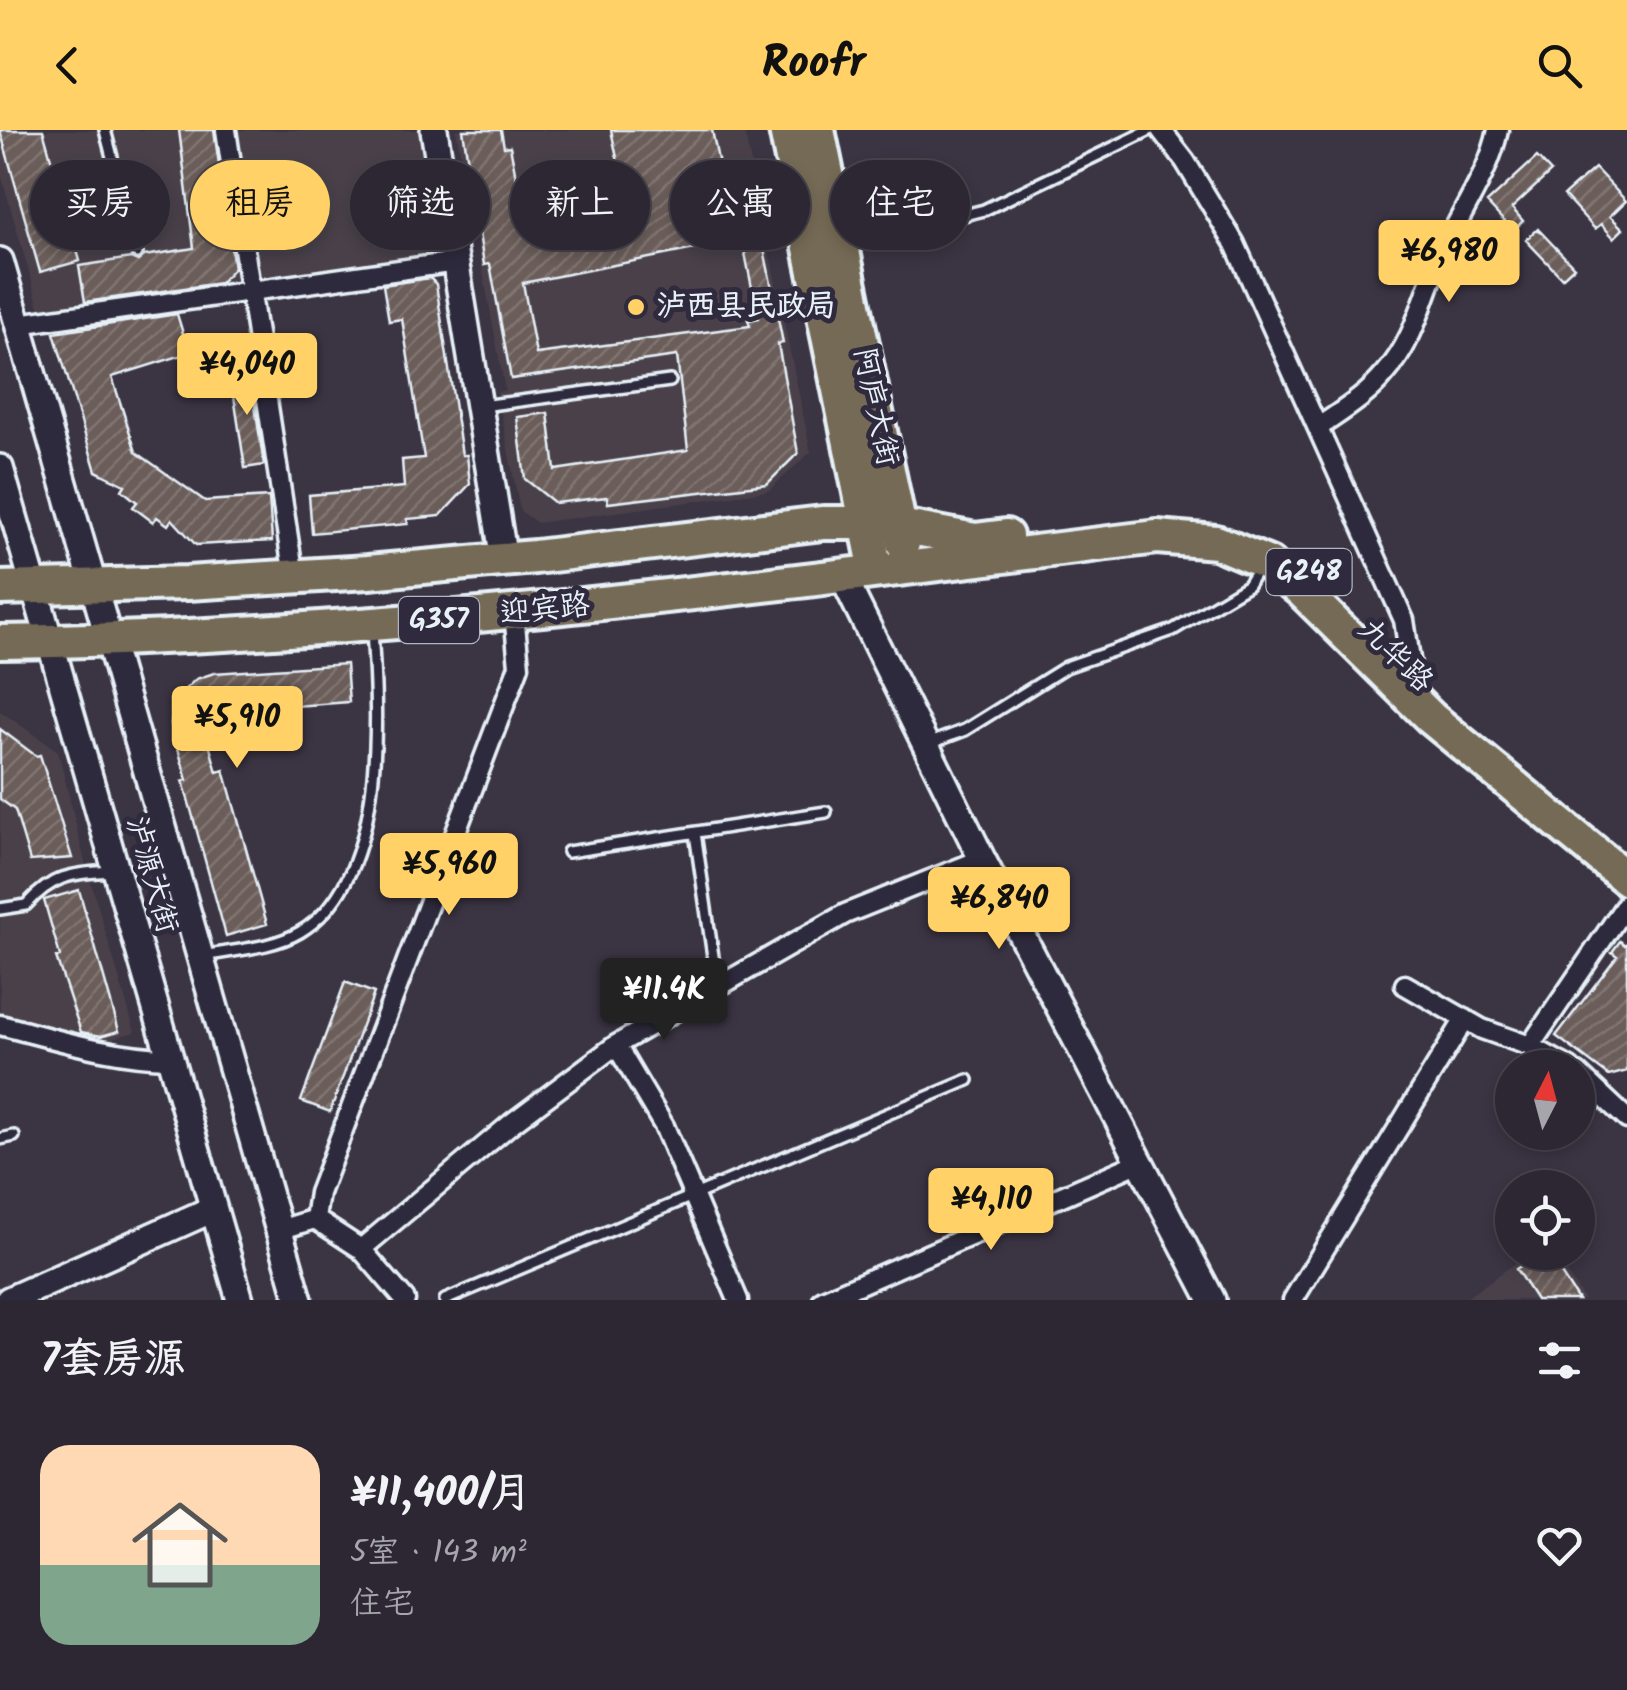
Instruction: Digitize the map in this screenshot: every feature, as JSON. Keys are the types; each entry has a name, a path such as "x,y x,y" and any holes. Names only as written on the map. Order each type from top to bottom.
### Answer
{"highway":[{"path":"786,130 866,522 892,569"},
{"name":"阿庐大街","path":"818,130 830,189"},
{"name":"阿庐大街","path":"842,250 900,526 892,569"},
{"name":"九华路","path":"900,526 976,540 1156,518 1200,520 1240,530 1280,548 1524,772 1627,855"},
{"name":"迎宾路","path":"0,588 294,577 504,560 798,524 866,522 900,526"},
{"name":"九华路","path":"892,569 1157,537 1216,542 1263,561 1304,592 1432,718 1627,879"},
{"name":"迎宾路","path":"0,642 372,626 892,569"}],"main road":[{"path":"434,130 504,560"},
{"name":"泸源大街","path":"0,261 299,1300"},
{"name":"泸源大街","path":"0,468 240,1300"},
{"path":"842,575 982,858 1212,1300"},
{"path":"8,1300 213,1209"}],"street":[{"path":"226,130 294,577"},
{"path":"1161,130 1185,161 1235,244 1404,620 1412,672"},
{"path":"1319,427 1372,389 1399,357 1440,258 1489,161 1498,130"},
{"path":"18,324 456,262"},
{"path":"315,1218 319,1192 520,666 514,613"},
{"path":"361,1249 525,1112 616,1044 845,914 982,858"},
{"path":"1530,1046 1627,902"},
{"path":"1405,985 1466,1019 1537,1050"},
{"path":"1294,1300 1466,1019"},
{"path":"0,1025 126,1055 170,1058"},
{"path":"616,1044 648,1096 738,1300"},
{"path":"1595,1088 1627,1119"},
{"path":"823,1300 1140,1162"},
{"path":"279,1230 315,1218"},
{"path":"315,1218 361,1249 405,1300"}],"lane":[{"path":"105,130 137,253"},
{"path":"970,214 1150,130"},
{"path":"479,406 670,381"},
{"path":"926,744 965,730 1066,667 1173,630 1248,585 1263,561"},
{"path":"200,957 287,939 317,920 342,890 360,842 372,791 377,701 372,626"},
{"path":"568,852 826,812"},
{"path":"695,833 717,984"},
{"path":"0,909 26,905 41,888 62,875 116,871"},
{"path":"445,1300 968,1080"},
{"path":"0,1139 14,1136"}],"shaded area":[{"path":"0,130 220,130 224,160 190,160 190,250 238,250 243,285 41,314 0,171"},
{"path":"231,130 426,130 431,160 350,160 350,250 443,250 438,258 269,280 252,270 249,250 330,250 330,160 236,160"},
{"path":"456,130 744,130 750,160 670,160 670,250 769,250 811,452 768,491 537,523 520,511 497,392 505,390 479,250 490,250 490,160 462,160"},
{"path":"0,711 58,751 85,862 135,1032 99,1042 0,1018"},
{"path":"1506,1270 1565,1270 1584,1300 1463,1300"}],"building":[{"path":"0,130 43,130 51,160 30,160 30,236"},
{"path":"179,130 214,130 218,160 190,160 190,217"},
{"path":"463,130 501,130 504,147 510,146 510,250 650,250 650,160 617,160 611,130 712,130 718,160 670,160 670,250 690,250 523,283 536,354 750,326 748,320 758,318 744,250 764,250 783,343 778,344 798,453 767,484 608,503 607,497 555,503 525,479 517,417 548,413 555,470 688,450 677,356 511,379 490,264 484,265 482,250 490,250 490,160 468,160"},
{"path":"1537,157 1551,172 1512,208 1523,221 1513,231 1487,203"},
{"path":"1595,168 1626,201 1610,216 1623,229 1614,238 1601,224 1595,229 1564,195"},
{"path":"1538,229 1574,267 1562,278 1526,240"},
{"path":"190,249 231,250 234,268 220,283 85,302 79,266 131,258 138,261 144,256"},
{"path":"34,250 77,250 80,261 40,272"},
{"path":"430,278 436,284 462,455 467,455 470,484 440,516 407,519 408,524 312,533 309,495 404,487 402,460 424,458 402,319 389,321 383,285"},
{"path":"177,314 189,353 112,377 136,452 205,501 269,497 272,541 196,545 172,519 168,525 157,517 153,522 133,507 137,502 122,490 125,485 96,471 54,333"},
{"path":"249,367 264,465 245,468 230,370"},
{"path":"346,664 349,702 215,708 201,716 217,772 224,770 267,924 226,936 171,724 176,698 196,679 214,673"},
{"path":"0,729 36,756 40,755 72,858 30,861 15,810 0,799"},
{"path":"79,890 119,1031 101,1036 81,1032 56,957 60,956 44,900"},
{"path":"1620,941 1627,943 1627,1071 1609,1076 1595,1065 1595,1050 1575,1050 1556,1036 1617,956 1612,952"},
{"path":"345,982 374,993 330,1112 301,1101"},
{"path":"1517,1270 1559,1270 1578,1300 1536,1300"}],"place":[{"name":"泸西县民政局","path":"636,307"}]}
